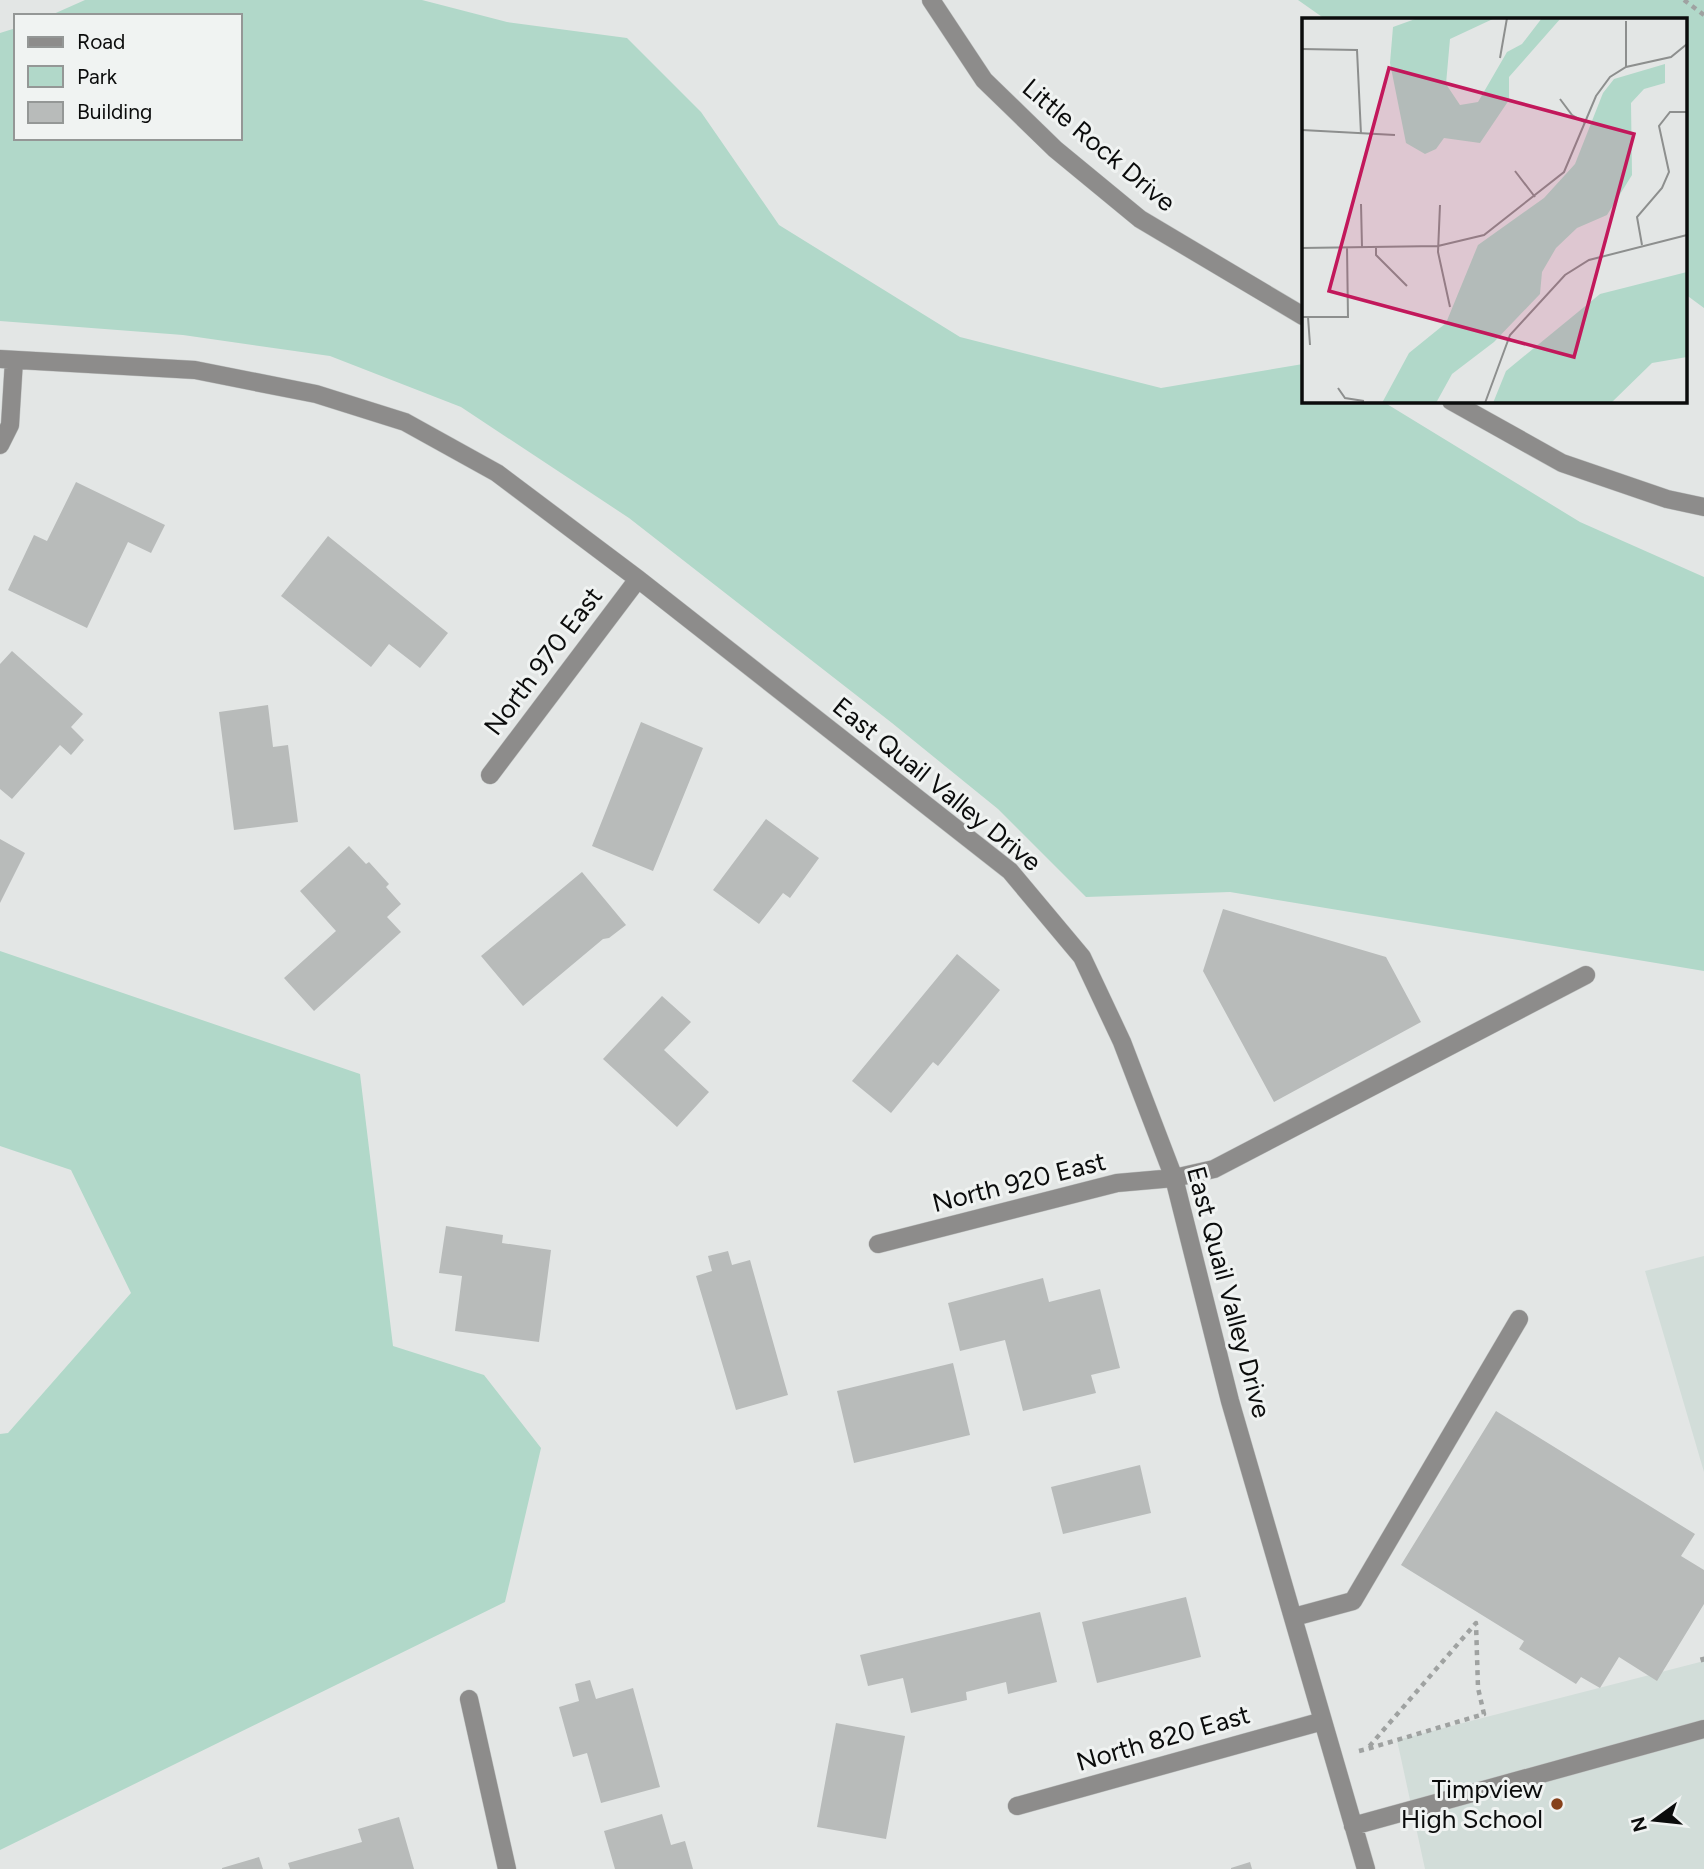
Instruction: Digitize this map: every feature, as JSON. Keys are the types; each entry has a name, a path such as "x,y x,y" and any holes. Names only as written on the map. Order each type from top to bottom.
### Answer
{"street":[{"name":"Little Rock Drive","path":"931,0 984,80 1055,149 1140,219 1302,315"},
{"path":"0,445 10,425 7,359"},
{"name":"East Quail Valley Drive","path":"7,359 195,370 316,394 405,422 497,473 638,579 1010,871 1082,957 1122,1042 1174,1178 1230,1401 1366,1869"},
{"path":"1453,402 1562,463 1667,499 1704,507"},
{"name":"North 970 East","path":"490,775 638,579"},
{"name":"North 920 East","path":"878,1244 1117,1183 1174,1178 1221,1166 1586,975"},
{"path":"1294,1617 1353,1601 1519,1319"},
{"path":"468,1699 507,1869"},
{"name":"North 820 East","path":"1017,1805 1323,1721"},
{"path":"1353,1826 1704,1729"}],"path":[{"path":"1684,0 1704,15"},
{"path":"1334,1757 1367,1749 1484,1714 1478,1688 1476,1623 1367,1749"},
{"path":"1702,1657 1704,1664"}],"shaded area":[{"path":"1704,1256 1704,1472 1645,1271"},
{"name":"Timpview High School","path":"1704,1661 1704,1869 1425,1869 1397,1740"}],"green space":[{"path":"85,0 422,0 507,22 627,38 701,112 779,225 960,337 1161,388 1302,364 1302,402 1384,402 1580,522 1704,577 1704,971 1230,892 1086,897 998,809 892,723 629,518 461,407 330,356 183,335 0,321 0,33 14,29 14,140 242,140 242,14 54,14"},
{"path":"1298,0 1704,0 1704,308 1686,295 1686,18 1324,18"},
{"path":"0,951 360,1074 393,1346 484,1375 541,1448 505,1602 0,1850 0,1434 8,1433 131,1293 71,1170 0,1146"}],"building":[{"path":"76,482 165,525 151,553 128,542 87,628 8,590 34,535 47,541"},
{"path":"328,536 448,633 420,668 389,644 371,667 281,596"},
{"path":"12,651 83,714 71,727 84,740 71,755 60,745 12,799 0,789 0,664"},
{"path":"268,705 273,747 288,745 298,822 234,830 219,712"},
{"path":"641,722 703,748 653,871 592,846"},
{"path":"766,819 819,858 790,898 783,893 759,924 713,890"},
{"path":"0,839 25,853 0,903"},
{"path":"349,846 366,864 369,862 389,884 386,887 401,904 387,917 401,932 314,1011 284,978 336,931 300,891"},
{"path":"582,872 626,925 609,938 603,939 523,1006 481,956"},
{"path":"1223,909 1386,957 1421,1022 1274,1102 1203,971"},
{"path":"957,954 1000,990 938,1066 933,1062 891,1113 852,1081"},
{"path":"662,996 691,1022 664,1050 709,1092 677,1127 603,1059"},
{"path":"446,1226 503,1235 502,1243 551,1250 539,1342 455,1331 462,1276 439,1273"},
{"path":"728,1251 732,1265 750,1260 788,1395 736,1410 696,1276 712,1271 708,1256"},
{"path":"1043,1278 1049,1302 1100,1289 1120,1368 1091,1375 1096,1393 1023,1411 1005,1340 960,1351 948,1303"},
{"path":"953,1363 970,1435 854,1463 837,1391"},
{"path":"1496,1411 1695,1534 1681,1556 1704,1570 1704,1604 1657,1681 1619,1657 1600,1688 1581,1677 1576,1684 1519,1649 1524,1641 1401,1565"},
{"path":"1140,1465 1151,1513 1063,1534 1051,1487"},
{"path":"1186,1597 1201,1657 1097,1683 1082,1622"},
{"path":"1040,1612 1057,1682 1008,1694 1006,1682 966,1692 967,1700 911,1713 903,1678 868,1686 860,1655"},
{"path":"590,1680 596,1699 633,1688 660,1787 601,1803 587,1753 573,1757 559,1707 579,1701 575,1684"},
{"path":"836,1723 905,1736 886,1839 817,1827"},
{"path":"662,1814 671,1845 685,1841 693,1869 615,1869 604,1831"},
{"path":"399,1817 414,1869 290,1869 288,1863 362,1842 358,1829"},
{"path":"259,1857 263,1869 222,1869 222,1868"},
{"path":"1250,1862 1252,1869 1231,1869 1231,1868"}],"place":[{"name":"Timpview High School","path":"1557,1804"}]}
